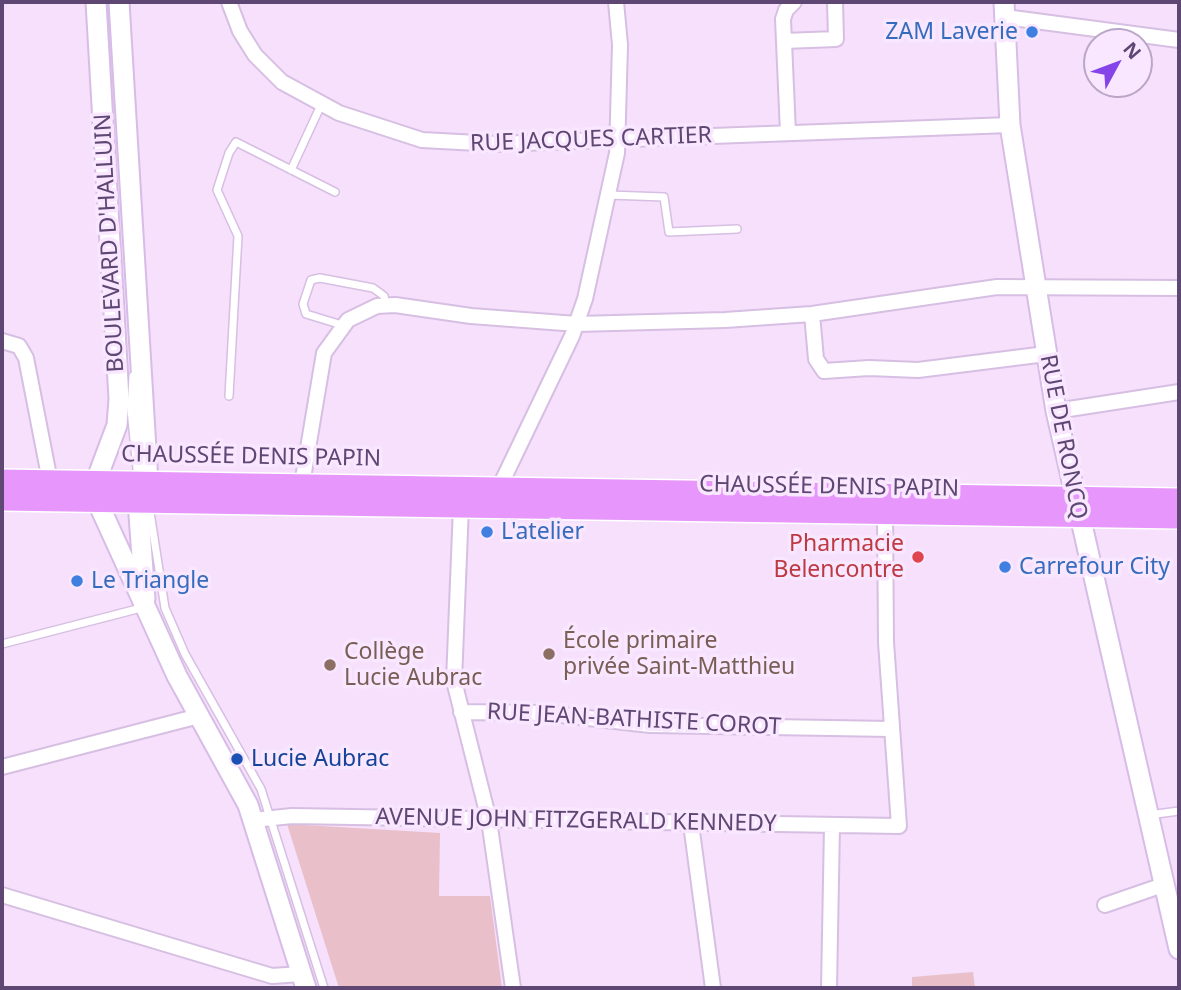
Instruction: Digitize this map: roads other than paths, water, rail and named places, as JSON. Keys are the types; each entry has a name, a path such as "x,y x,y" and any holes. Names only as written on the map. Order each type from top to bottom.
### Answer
{"main road":[{"name":"BOULEVARD D'HALLUIN","path":"96,2 119,399 117,425 96,481"},
{"name":"BOULEVARD D'HALLUIN","path":"119,2 145,492 146,607"},
{"name":"RUE DE RONCQ","path":"1004,9 1010,125 1056,411 1179,949"},
{"name":"CHAUSSÉE DENIS PAPIN","path":"2,480 96,481 145,492 369,505 885,514 1077,507 1179,499"},
{"path":"96,481 98,503 146,607 200,716 262,818 304,981"},
{"name":"CHAUSSÉE DENIS PAPIN","path":"2,500 98,503 145,492 302,484 602,490 1077,507 1179,518"}],"street":[{"name":"RUE JACQUES CARTIER","path":"229,2 240,31 262,65 282,82 321,105 382,129 437,142 488,145 1010,125"},
{"path":"499,488 577,324 608,195 618,140 621,57 616,2"},
{"path":"788,133 784,14 794,2"},
{"path":"784,41 836,39 835,2"},
{"path":"1004,9 1179,40"},
{"path":"302,484 327,345 342,325 362,312 386,305 495,319 577,324 725,320 812,314 985,288 1035,285 1179,288"},
{"path":"812,314 816,359 824,371 869,368 918,370 1046,354"},
{"path":"2,341 19,346 26,358 50,481"},
{"path":"1056,411 1179,392"},
{"name":"CHAUSSÉE DENIS PAPIN","path":"369,505 410,499 475,498 499,488"},
{"name":"CHAUSSÉE DENIS PAPIN","path":"469,506 503,495 567,496 602,490"},
{"path":"469,506 460,529 453,673 489,820 513,988"},
{"path":"885,514 885,615 890,729"},
{"name":"RUE JEAN-BATHISTE COROT","path":"461,712 544,713 650,726 890,729"},
{"path":"2,767 200,716"},
{"name":"AVENUE JOHN FITZGERALD KENNEDY","path":"262,818 899,826 890,729"},
{"path":"691,824 713,988"},
{"path":"829,988 832,826"},
{"path":"1105,905 1166,884"},
{"path":"2,895 272,976 304,981"}],"lane":[{"path":"102,2 121,335 156,547 160,588 168,616 185,654 247,761 262,818 324,988"},
{"path":"113,2 134,365 131,390"},
{"path":"291,170 321,105"},
{"path":"229,396 238,236 218,190 229,153 236,142 335,192"},
{"path":"608,195 664,197 669,232 737,229"},
{"path":"342,325 306,314 303,304 312,280 320,278 373,288 384,296 386,305"},
{"path":"2,644 146,607"},
{"path":"1148,815 1179,811"}],"place":[{"name":"ZAM Laverie","path":"1032,32"},
{"name":"L'atelier","path":"487,532"},
{"name":"Pharmacie Belencontre","path":"918,557"},
{"name":"Carrefour City","path":"1005,567"},
{"name":"Le Triangle","path":"77,581"},
{"name":"École primaire privée Saint-Matthieu","path":"549,654"},
{"name":"Collège Lucie Aubrac","path":"330,665"},
{"name":"Lucie Aubrac","path":"237,759"}]}
